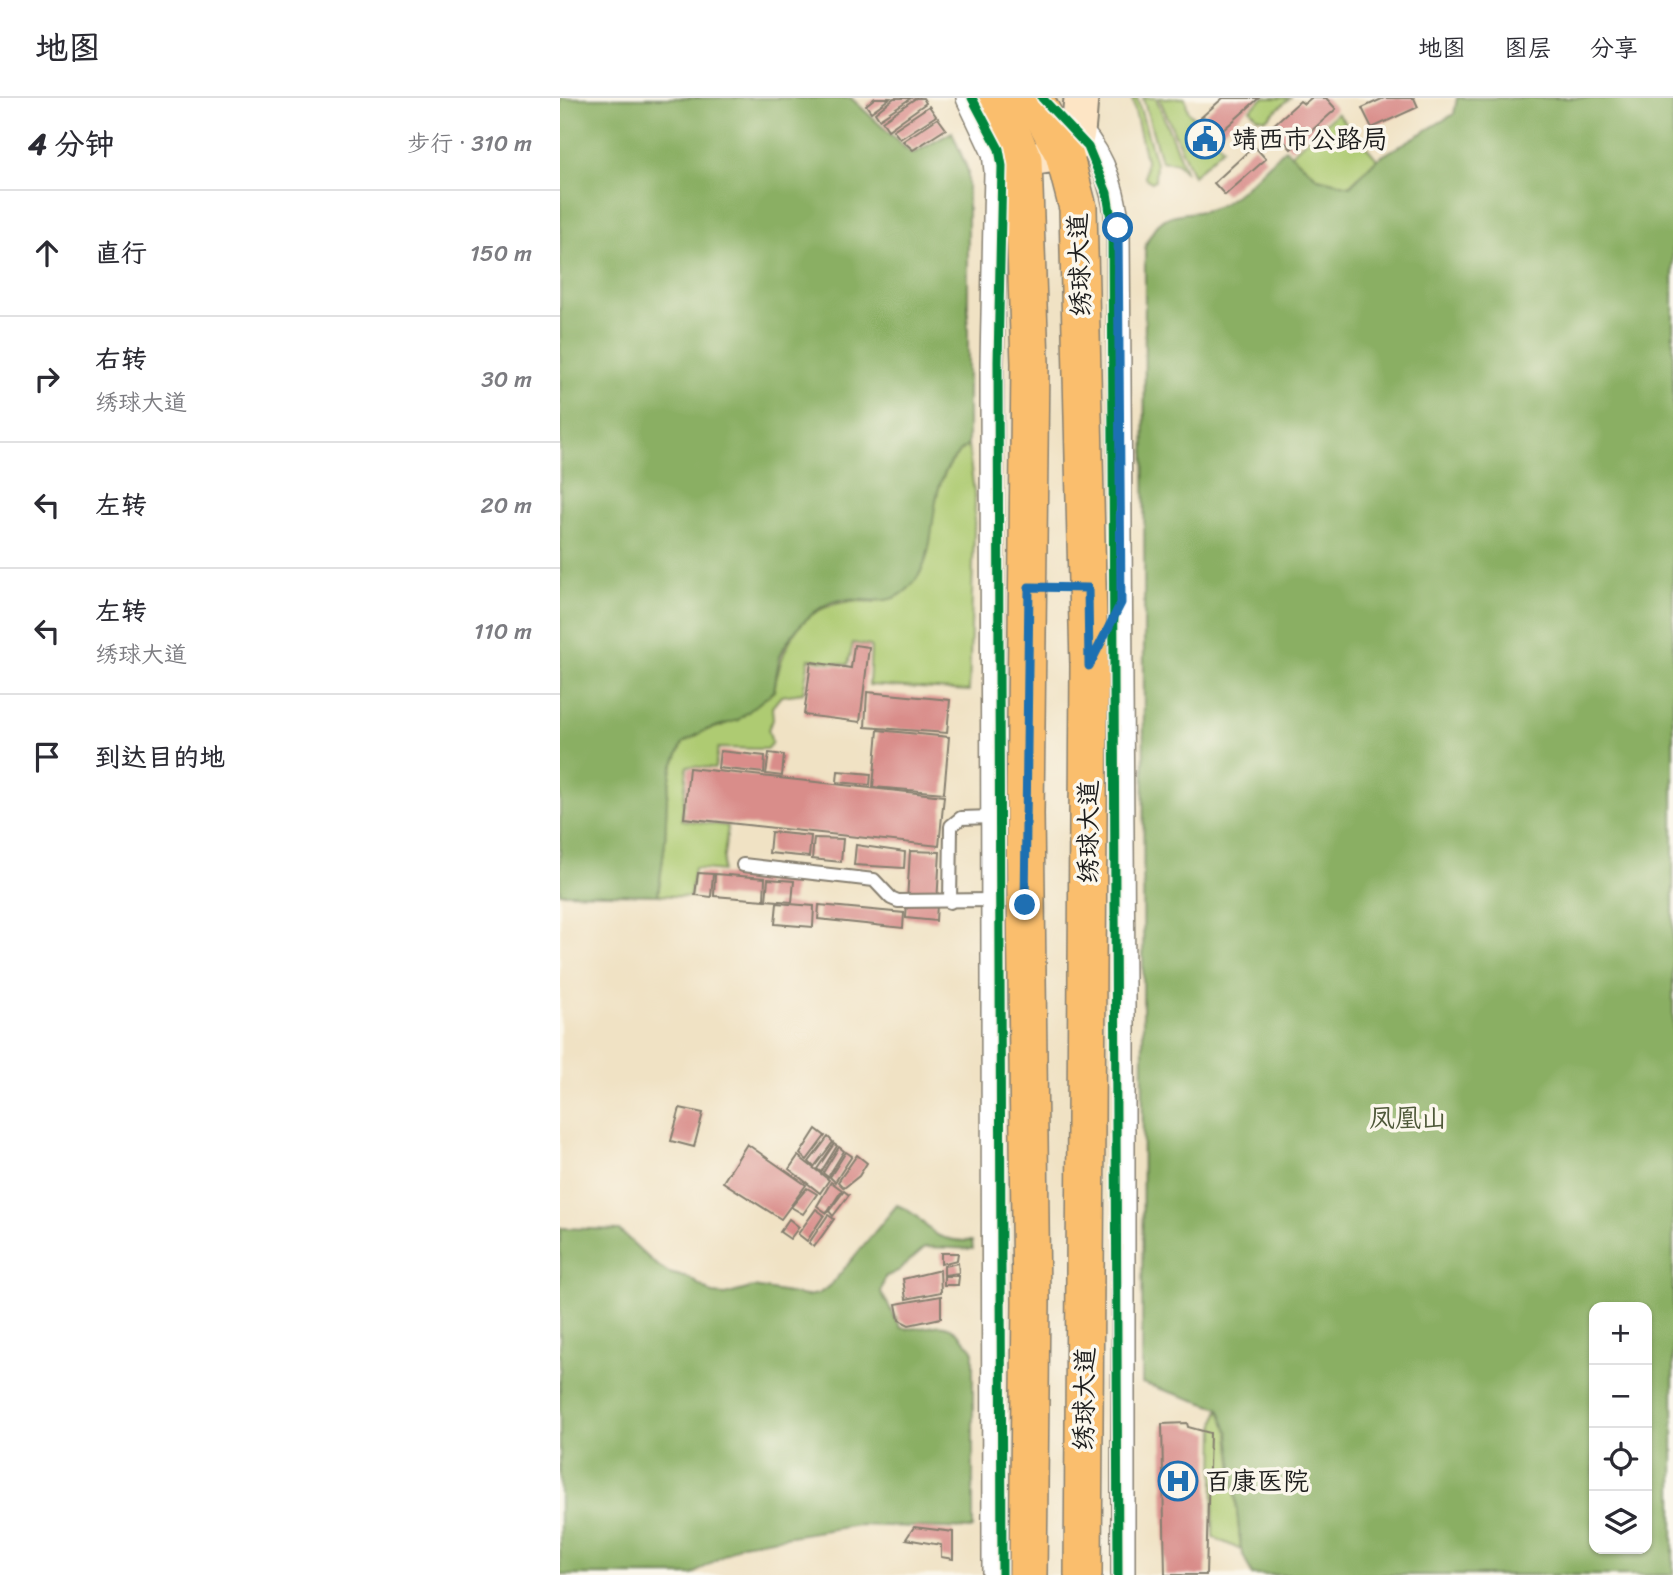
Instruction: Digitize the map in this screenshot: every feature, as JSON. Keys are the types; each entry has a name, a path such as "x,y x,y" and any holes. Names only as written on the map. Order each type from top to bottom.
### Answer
{"main road":[{"name":"绣球大道","path":"997,98 1018,148 1030,350 1029,587 1009,743 1003,820 1009,903 1012,1063 1030,1465 1028,1575"},
{"name":"绣球大道","path":"1034,98 1066,118 1078,208 1089,666 1083,1575"},
{"path":"1018,148 1066,118"},
{"path":"1029,587 1088,588"},
{"path":"1030,1465 1084,1471"}],"street":[{"path":"968,98 993,153 996,171 992,363 1009,743"},
{"path":"1066,118 1092,144 1108,178 1118,228 1122,1575"},
{"path":"1089,666 1121,603"},
{"path":"994,1575 1012,1063 993,925 1009,903"},
{"path":"993,925 1009,903"}],"lane":[{"path":"950,902 951,826 961,818 1003,820"},
{"path":"743,865 874,880 891,898 898,901 1009,903"}],"green space":[{"path":"560,98 851,98 912,154 952,132 968,171 968,445 952,461 942,478 928,554 921,572 909,588 894,598 878,601 843,600 815,612 785,645 774,691 738,720 706,730 683,743 672,768 667,797 665,843 658,895 560,893"},
{"path":"1132,98 1137,98 1156,163 1155,180 1152,182 1145,178 1146,160"},
{"path":"1143,98 1156,98 1186,173 1177,163 1161,161"},
{"path":"1159,98 1185,98 1188,111 1223,148 1193,176"},
{"path":"1263,98 1290,98 1266,119 1257,117 1250,109"},
{"name":"凤凰山","path":"1457,98 1673,98 1673,1575 1252,1575 1241,1550 1229,1432 1219,1408 1142,1383 1145,247 1160,222 1179,214 1212,209 1224,203 1248,185 1285,149 1318,178 1350,186 1377,159 1454,114"},
{"path":"1337,113 1377,159 1349,186 1318,178 1291,154"},
{"path":"968,445 975,500 969,691 869,685 871,646 853,643 848,665 809,659 803,693 781,696 772,707 773,720 768,729 772,743 767,749 718,748 715,768 687,766 682,820 728,826 722,871 694,868 690,897 658,895 665,843 667,797 672,768 683,743 706,730 722,726 774,691 785,652 793,636 803,622 816,612 851,601 874,602 926,560 936,497 941,483 956,456"},
{"path":"897,1205 934,1233 955,1240 972,1241 973,1249 925,1247 898,1271 885,1277 881,1292 901,1328 947,1327 954,1330 973,1350 973,1529 858,1525 742,1544 692,1575 560,1575 560,1228 619,1230 654,1263 669,1273 689,1278 713,1294 725,1295 754,1287 806,1296 818,1294 830,1286"},
{"path":"1219,1408 1229,1432 1241,1550 1213,1537 1215,1424"}],"building":[{"path":"875,98 890,98 871,112 866,105"},
{"path":"894,98 911,98 879,119 875,113"},
{"path":"916,98 923,98 926,103 888,130 882,121"},
{"path":"1223,98 1259,98 1214,138 1198,120"},
{"path":"1311,98 1326,98 1336,109 1291,149 1271,127 1300,101 1304,104"},
{"path":"1384,98 1414,98 1418,107 1372,128 1362,108"},
{"path":"929,106 936,116 900,139 893,130"},
{"path":"938,118 946,129 913,150 903,141"},
{"path":"1254,146 1266,159 1225,195 1214,183"},
{"path":"854,645 869,647 860,722 804,715 811,662 851,668"},
{"path":"867,692 950,700 947,733 865,727"},
{"path":"878,730 949,737 944,793 873,787"},
{"path":"720,751 765,756 764,773 718,768"},
{"path":"769,753 784,755 782,776 766,774"},
{"path":"689,768 944,796 939,846 684,818"},
{"path":"838,771 871,774 870,785 837,782"},
{"path":"771,832 811,836 809,857 769,853"},
{"path":"814,838 843,839 841,862 812,859"},
{"path":"856,845 905,852 904,868 854,865"},
{"path":"910,851 940,852 936,921 906,918"},
{"path":"698,873 713,874 711,897 695,895"},
{"path":"715,874 765,878 764,900 714,896"},
{"path":"768,879 794,881 792,902 766,900"},
{"path":"777,903 814,906 813,927 775,924"},
{"path":"819,905 904,913 903,928 818,919"},
{"path":"680,1108 703,1113 694,1147 671,1141"},
{"path":"816,1129 825,1136 807,1160 800,1154"},
{"path":"828,1137 833,1142 814,1167 809,1162"},
{"path":"747,1144 806,1185 781,1219 723,1182"},
{"path":"834,1144 837,1146 821,1172 817,1169"},
{"path":"839,1147 844,1151 828,1177 823,1173"},
{"path":"846,1152 852,1156 835,1182 830,1177"},
{"path":"857,1155 867,1163 859,1176 844,1188 838,1182"},
{"path":"798,1156 829,1180 820,1193 789,1169"},
{"path":"831,1182 842,1190 827,1213 817,1206"},
{"path":"807,1188 817,1194 803,1214 791,1207"},
{"path":"844,1191 849,1195 833,1216 829,1211"},
{"path":"816,1209 824,1215 807,1241 798,1234"},
{"path":"828,1215 834,1219 814,1247 809,1243"},
{"path":"789,1219 799,1227 790,1239 780,1232"},
{"path":"941,1253 958,1253 957,1260 941,1264"},
{"path":"958,1263 959,1273 944,1275 944,1266"},
{"path":"940,1270 941,1292 906,1299 903,1279"},
{"path":"944,1276 959,1276 958,1285 944,1285"},
{"path":"941,1296 941,1318 909,1325 899,1320 896,1304"},
{"path":"1187,1423 1188,1427 1210,1433 1206,1575 1165,1575 1162,1424"},
{"path":"914,1527 953,1532 953,1559 941,1557 941,1545 906,1539"}],"cycle path":[{"path":"972,98 999,149 1002,166 998,362 1002,1575"},
{"path":"1042,98 1088,147 1107,193 1112,225 1118,1575"}],"place":[{"name":"靖西市公路局","path":"1205,139"},
{"name":"百康医院","path":"1178,1481"}],"route":[{"path":"1025,905 1029,587 1088,588 1089,666 1121,603 1118,228"}]}
